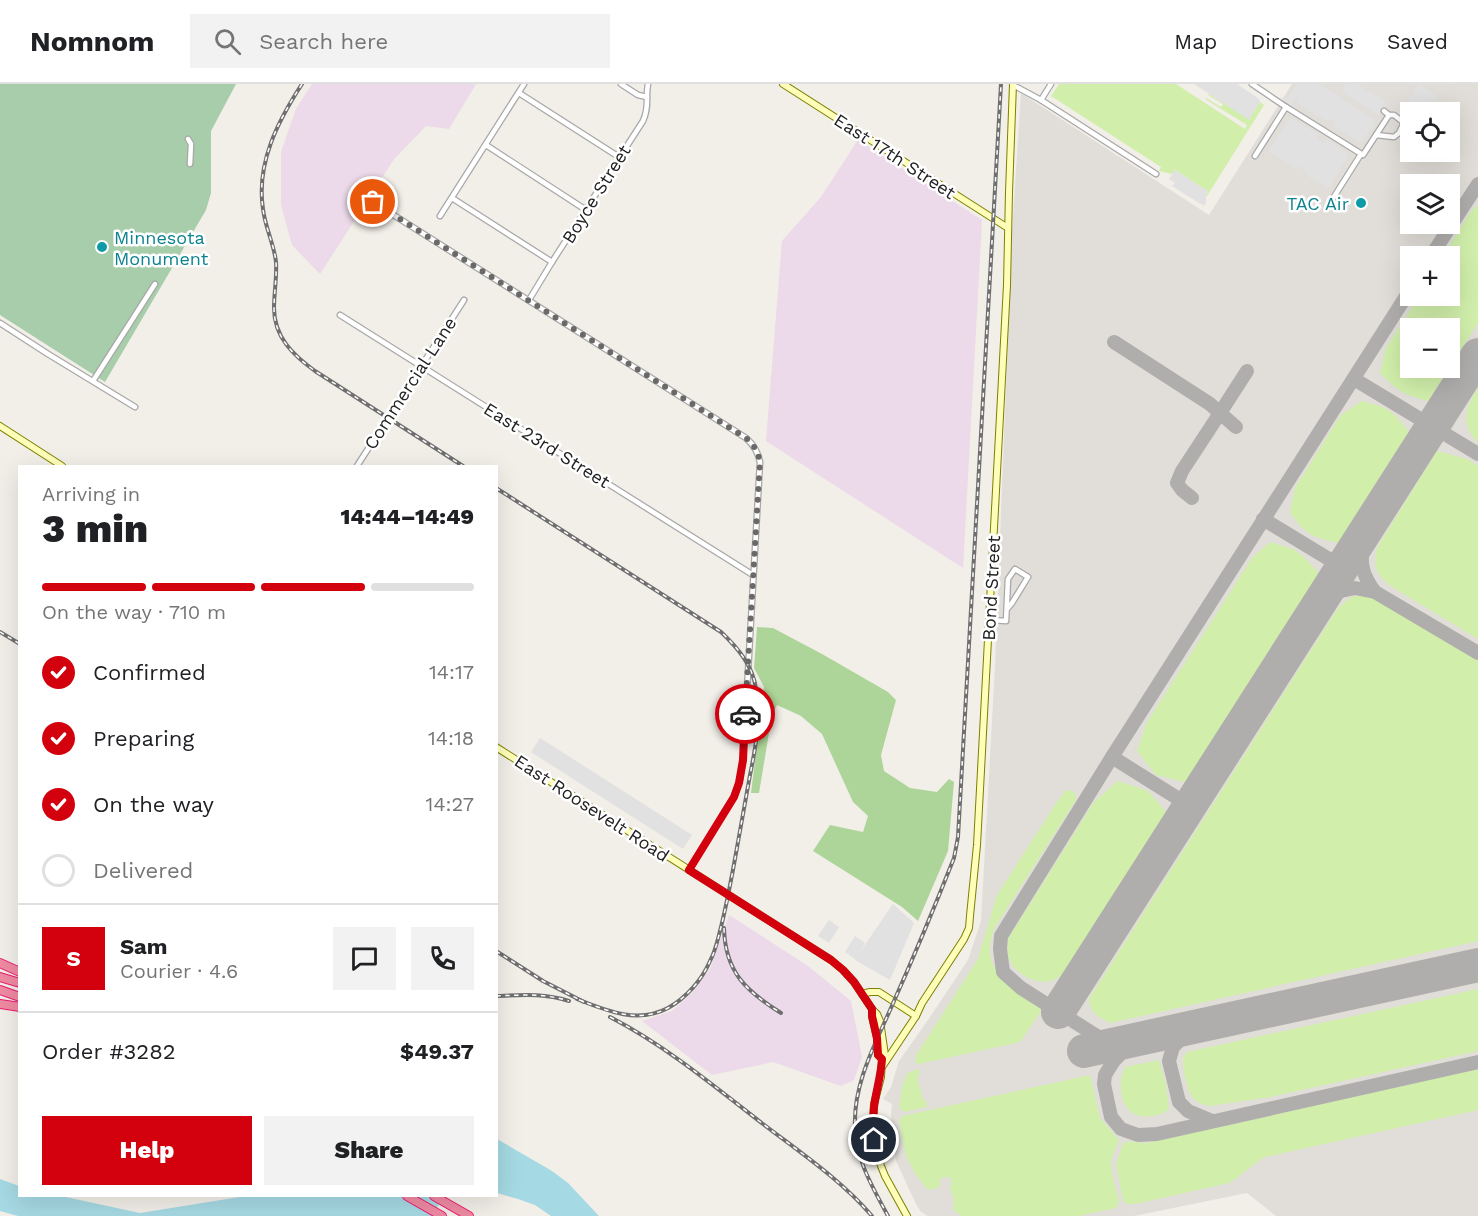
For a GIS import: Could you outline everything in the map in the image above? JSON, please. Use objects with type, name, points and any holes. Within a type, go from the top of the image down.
[{"type":"highway","points":[[0,963],[18,971]]},
{"type":"highway","points":[[0,977],[18,982]]},
{"type":"highway","points":[[0,990],[18,996]]},
{"type":"highway","points":[[0,1004],[18,1007]]},
{"type":"highway","points":[[409,1197],[442,1216]]},
{"type":"highway","points":[[436,1197],[469,1216]]},
{"type":"street","points":[[440,216],[524,84]]},
{"type":"street","points":[[621,84],[638,95],[647,97]]},
{"type":"street","name":"Boyce Street","points":[[529,300],[643,121],[648,109],[648,84]]},
{"type":"street","name":"East 17th Street","points":[[783,84],[1008,228]]},
{"type":"street","points":[[1013,84],[1156,174]]},
{"type":"street","name":"Bond Street","points":[[882,1063],[916,1016],[969,928],[977,854],[990,620],[1007,285],[1013,84]]},
{"type":"street","points":[[1041,100],[1051,84]]},
{"type":"street","points":[[1252,84],[1361,154]]},
{"type":"street","points":[[519,93],[620,157]]},
{"type":"street","points":[[1256,156],[1286,106]]},
{"type":"street","points":[[1384,111],[1400,119]]},
{"type":"street","points":[[1330,203],[1389,115]]},
{"type":"street","points":[[1378,132],[1394,137],[1400,131]]},
{"type":"street","points":[[188,140],[191,144],[190,164]]},
{"type":"street","points":[[486,145],[586,210]]},
{"type":"street","points":[[452,198],[552,262]]},
{"type":"street","points":[[373,202],[746,438],[757,451],[760,462],[740,779],[734,797],[689,870]]},
{"type":"street","points":[[93,381],[154,285]]},
{"type":"street","name":"Commercial Lane","points":[[358,465],[464,300]]},
{"type":"street","name":"East 23rd Street","points":[[340,315],[753,575]]},
{"type":"street","points":[[0,323],[135,407]]},
{"type":"street","points":[[0,426],[60,465]]},
{"type":"street","points":[[990,620],[1006,621],[1008,579],[1015,569],[1028,578],[1007,609]]},
{"type":"street","name":"East Roosevelt Road","points":[[498,748],[831,960],[843,970],[872,1009],[878,1055],[882,1063],[874,1104],[874,1140],[885,1176],[907,1216]]},
{"type":"street","points":[[862,994],[879,993],[916,1016]]},
{"type":"shaded area","points":[[312,84],[476,84],[449,129],[426,126],[394,159],[320,274],[292,245],[281,205],[281,152],[296,109]]},
{"type":"shaded area","points":[[1194,84],[1237,84],[1260,102],[1249,120]]},
{"type":"shaded area","points":[[1292,84],[1478,84],[1478,1216],[1276,1216],[1247,1193],[1134,1216],[928,1216],[921,1212],[916,1204],[896,1161],[892,1104],[883,1099],[891,1087],[899,1061],[968,960],[981,921],[995,666],[1012,232],[1021,93],[1209,215]]},
{"type":"shaded area","points":[[1298,84],[1319,84],[1374,119],[1372,129],[1361,143],[1335,127],[1336,123],[1330,119],[1326,121],[1297,103],[1298,98],[1293,101],[1296,108],[1280,97],[1289,96]]},
{"type":"shaded area","points":[[1346,84],[1357,84],[1386,102],[1378,115],[1342,92]]},
{"type":"shaded area","points":[[1418,84],[1438,97],[1434,102],[1407,102]]},
{"type":"shaded area","points":[[1290,117],[1318,134],[1317,138],[1323,142],[1327,140],[1348,153],[1328,189],[1305,174],[1305,170],[1299,166],[1296,169],[1268,151]]},
{"type":"shaded area","points":[[858,140],[982,220],[963,568],[766,441],[782,241],[821,197]]},
{"type":"shaded area","points":[[1175,170],[1208,191],[1204,206],[1172,186],[1175,183],[1169,179]]},
{"type":"shaded area","points":[[540,738],[692,835],[683,849],[531,752]]},
{"type":"shaded area","points":[[893,904],[914,923],[890,980],[845,952],[855,936],[865,943],[860,952]]},
{"type":"shaded area","points":[[729,915],[808,966],[851,1001],[862,1057],[854,1080],[841,1086],[773,1062],[712,1075],[642,1021],[672,1011],[692,993],[710,969]]},
{"type":"shaded area","points":[[829,920],[839,927],[829,943],[818,936]]},
{"type":"green space","points":[[0,84],[236,84],[211,131],[211,193],[206,210],[105,382],[0,315]]},
{"type":"green space","points":[[1059,84],[1176,84],[1245,129],[1247,125],[1205,99],[1221,107],[1223,104],[1208,95],[1249,119],[1260,102],[1264,105],[1207,196],[1208,192],[1175,170],[1172,174],[1159,171],[1161,167],[1051,96]]},
{"type":"green space","points":[[1478,205],[1478,323],[1460,351],[1460,318],[1405,318],[1413,306],[1460,306],[1460,246],[1449,246],[1457,234],[1460,234],[1460,229],[1471,211]]},
{"type":"green space","points":[[1400,326],[1400,378],[1443,378],[1428,401],[1401,392],[1380,373],[1386,348]]},
{"type":"green space","points":[[1478,388],[1478,443],[1472,436],[1466,416],[1470,402]]},
{"type":"green space","points":[[1362,401],[1389,411],[1409,432],[1338,543],[1310,534],[1290,513],[1295,488],[1341,415]]},
{"type":"green space","points":[[1437,451],[1467,459],[1478,466],[1478,639],[1392,587],[1382,579],[1376,566],[1377,548]]},
{"type":"green space","points":[[1270,542],[1293,549],[1319,573],[1185,782],[1156,775],[1137,751],[1146,724],[1252,558]]},
{"type":"green space","points":[[1363,595],[1377,599],[1478,661],[1478,941],[1110,1023],[1102,1019],[1093,1011],[1089,999],[1338,608],[1351,597]]},
{"type":"green space","points":[[757,627],[773,628],[888,692],[896,700],[881,755],[884,771],[910,788],[937,792],[949,779],[954,782],[948,851],[918,921],[902,907],[813,851],[830,825],[863,832],[868,816],[853,802],[822,734],[801,716],[777,705],[772,715],[759,793],[751,793],[764,687],[754,668]]},
{"type":"green space","points":[[1118,781],[1148,791],[1166,812],[1063,973],[1045,982],[1031,979],[1018,971],[1009,959],[1008,939],[1094,802]]},
{"type":"green space","points":[[1065,791],[1075,793],[1076,800],[995,927],[991,942],[990,954],[999,975],[1017,991],[1039,1005],[1041,1011],[1020,1042],[916,1063],[915,1057],[978,959],[997,895],[1055,805]]},
{"type":"green space","points":[[1478,989],[1478,1051],[1266,1098],[1210,1106],[1195,1100],[1187,1086],[1183,1057],[1187,1052]]},
{"type":"green space","points":[[1159,1060],[1166,1085],[1169,1109],[1155,1116],[1137,1115],[1127,1108],[1122,1096],[1121,1079],[1125,1067]]},
{"type":"green space","points":[[919,1069],[920,1075],[917,1076],[927,1107],[905,1112],[899,1108],[902,1087],[907,1073]]},
{"type":"green space","points":[[1478,1069],[1478,1110],[1265,1157],[1229,1183],[1135,1204],[1123,1201],[1116,1164],[1123,1143],[1148,1143]]},
{"type":"green space","points":[[1090,1075],[1100,1118],[1119,1140],[1111,1160],[1119,1202],[1115,1208],[1079,1216],[962,1216],[953,1210],[954,1199],[949,1186],[952,1185],[950,1177],[940,1178],[940,1187],[928,1190],[916,1175],[906,1156],[899,1121],[902,1116]]},
{"type":"water","points":[[498,1140],[568,1183],[599,1216],[551,1216],[535,1205],[498,1193]]},
{"type":"water","points":[[0,1179],[18,1186],[18,1197],[66,1197],[140,1213],[240,1197],[445,1197],[432,1216],[18,1216],[0,1211]]},
{"type":"taxiway","points":[[1438,246],[1478,184]]},
{"type":"taxiway","points":[[1111,1045],[1021,988],[1003,972],[1001,936],[1112,757],[1400,306]]},
{"type":"taxiway","points":[[1114,342],[1210,404],[1220,413],[1182,471],[1177,483],[1192,498]]},
{"type":"taxiway","points":[[1236,427],[1220,413],[1247,371]]},
{"type":"taxiway","points":[[1354,379],[1478,454]]},
{"type":"taxiway","points":[[1263,519],[1342,567]]},
{"type":"taxiway","points":[[1363,535],[1362,565],[1366,578],[1375,592]]},
{"type":"taxiway","points":[[1319,604],[1341,591],[1355,588],[1375,592],[1478,653]]},
{"type":"taxiway","points":[[1112,757],[1190,806]]},
{"type":"taxiway","points":[[1192,1028],[1173,1047],[1169,1061],[1179,1102],[1188,1111],[1212,1121]]},
{"type":"taxiway","points":[[1133,1041],[1113,1062],[1105,1075],[1104,1084],[1111,1117],[1121,1129],[1138,1135],[1157,1134],[1478,1062]]},
{"type":"runway","points":[[1058,1012],[1478,355]]},
{"type":"runway","points":[[1084,1051],[1478,965]]},
{"type":"railway","points":[[302,84],[277,128],[263,175],[263,209],[276,262],[274,308],[277,328],[292,352],[315,371],[461,465]]},
{"type":"railway","points":[[888,1216],[871,1184],[858,1151],[855,1110],[867,1062],[947,876],[954,858],[958,837],[1001,84]]},
{"type":"railway","points":[[498,489],[721,632],[744,658],[752,673],[756,689],[758,721],[754,753],[726,906],[707,968],[687,994],[675,1004],[657,1013],[622,1014],[577,999]]},
{"type":"railway","points":[[0,632],[18,643]]},
{"type":"railway","points":[[724,928],[728,957],[740,979],[757,997],[781,1013]]},
{"type":"railway","points":[[498,952],[543,981],[584,1002]]},
{"type":"railway","points":[[498,996],[542,996],[569,1001]]},
{"type":"railway","points":[[610,1017],[651,1041],[708,1081],[820,1167],[872,1216]]},
{"type":"way so far","points":[[373,202],[751,441],[760,462],[745,714]]},
{"type":"place","name":"TAC Air","points":[[1361,203]]},
{"type":"place","name":"Minnesota Monument","points":[[102,247]]},
{"type":"route","points":[[745,714],[743,760],[734,797],[689,870],[831,960],[854,982],[872,1009],[878,1055],[882,1059],[881,1077],[874,1104],[874,1140]]}]
